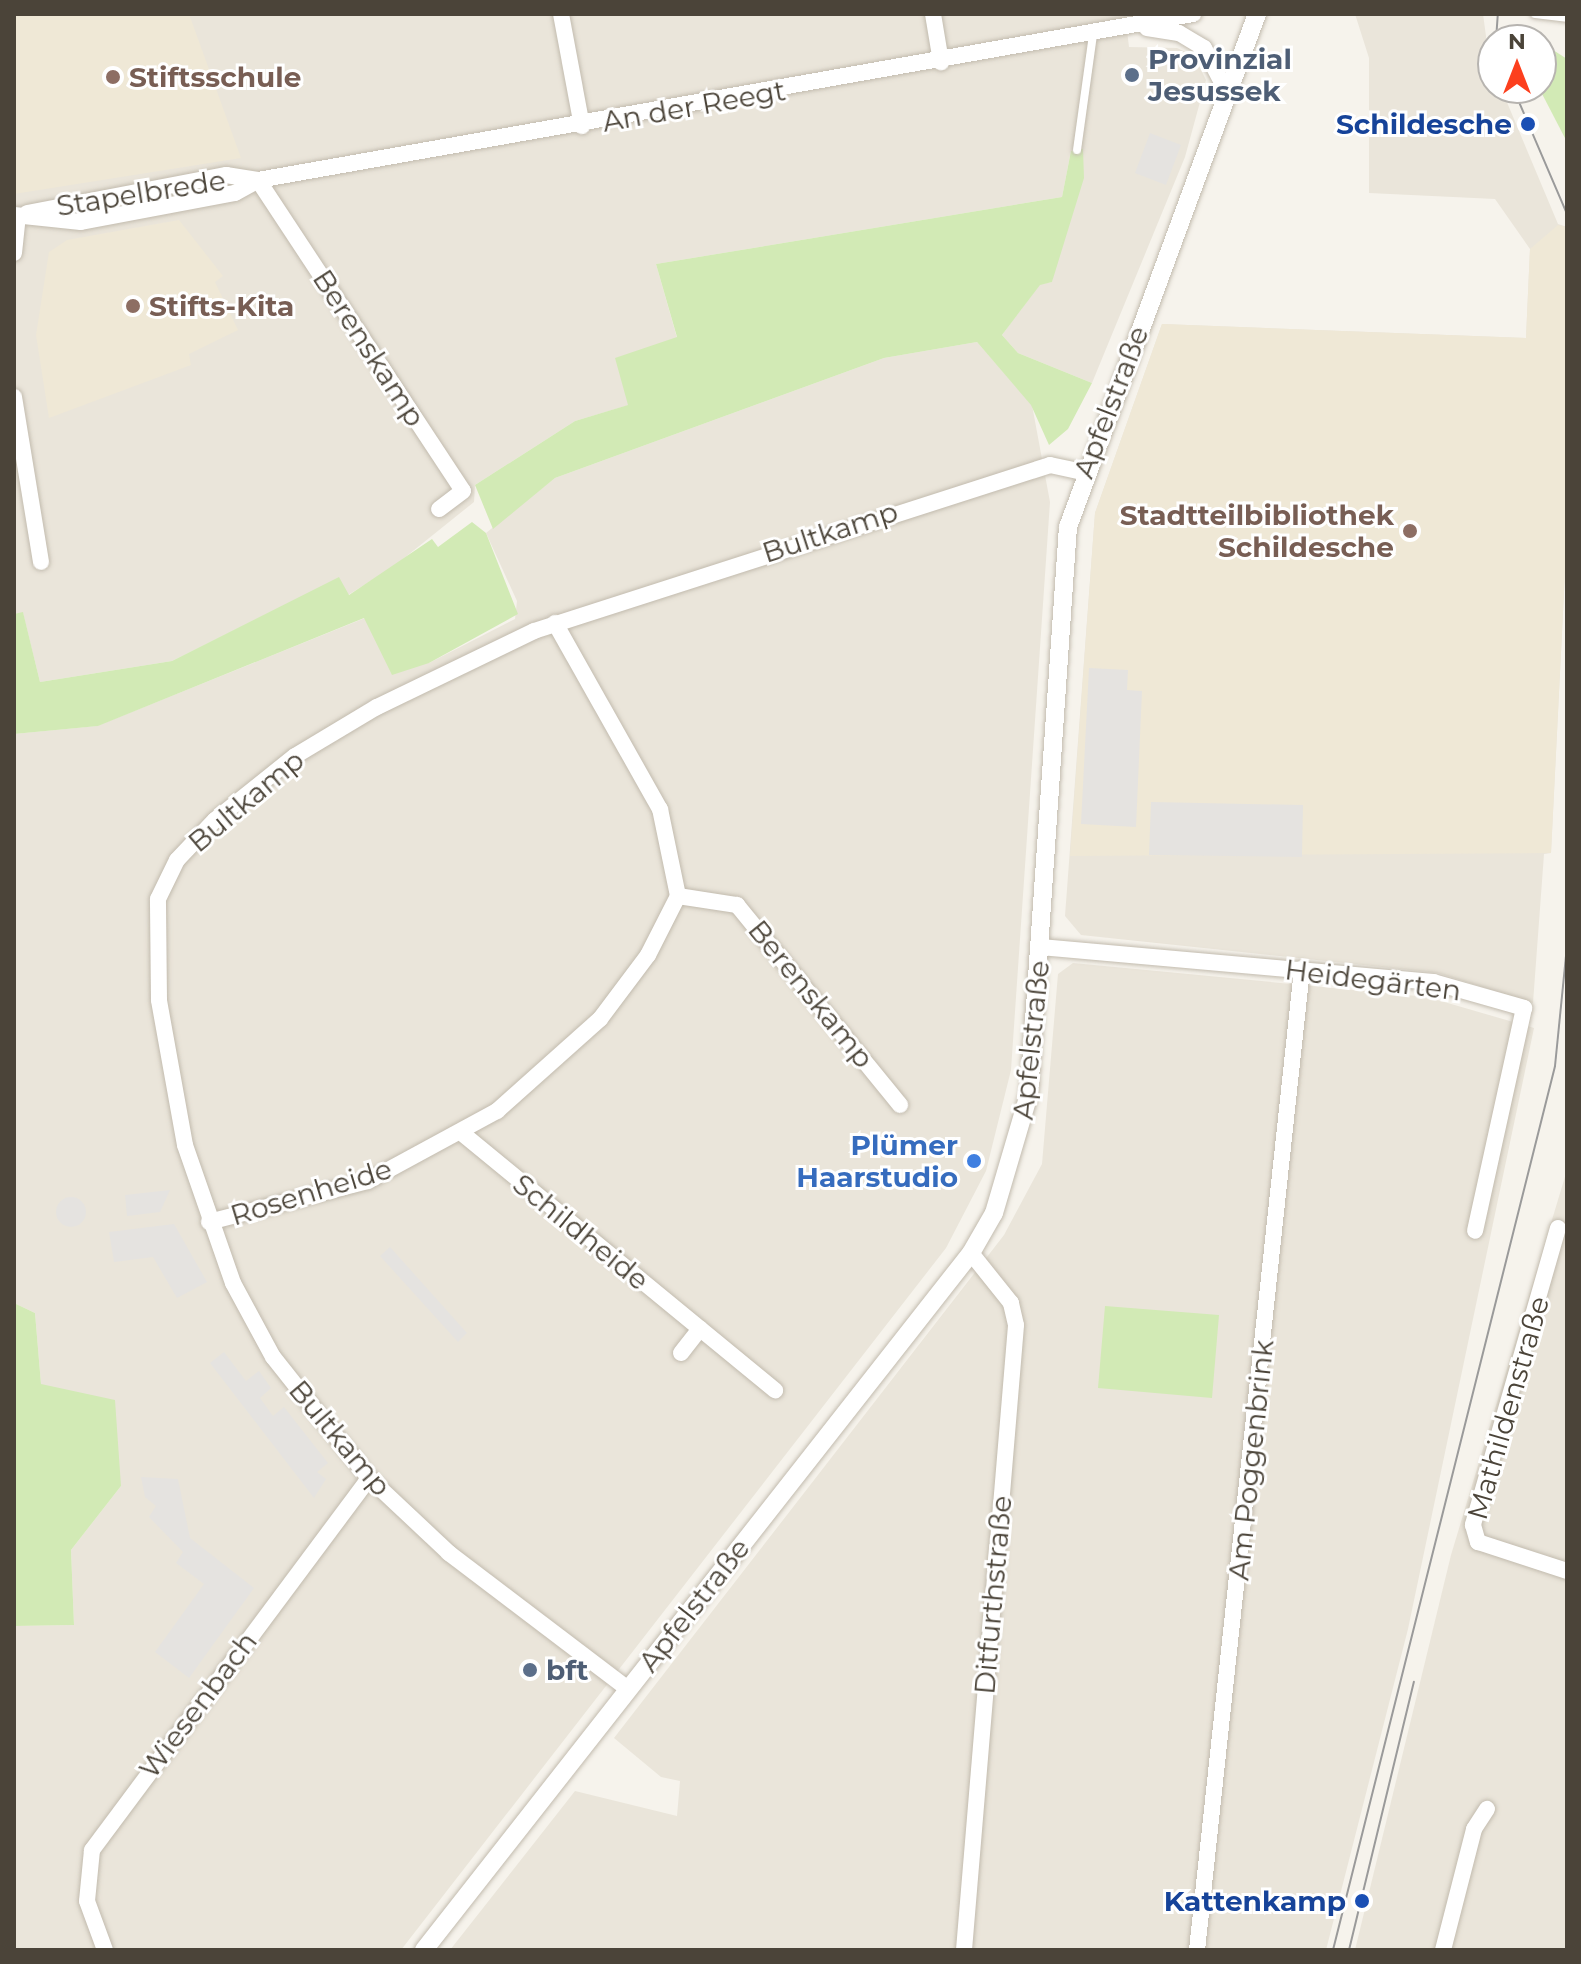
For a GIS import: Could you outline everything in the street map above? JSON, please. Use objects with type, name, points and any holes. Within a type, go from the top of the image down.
[{"type":"street","points":[[561,14],[582,126]]},
{"type":"street","points":[[933,14],[941,62]]},
{"type":"street","name":"An der Reegt","points":[[258,180],[582,126],[1193,14]]},
{"type":"street","name":"Apfelstraße","points":[[424,1950],[971,1253],[1024,1129],[1040,947],[1061,570],[1083,472],[1257,14]]},
{"type":"street","name":"An der Reegt","points":[[1129,26],[1193,40],[1228,94]]},
{"type":"street","name":"Stapelbrede","points":[[16,215],[81,222],[235,193],[258,180]]},
{"type":"street","name":"Berenskamp","points":[[258,180],[463,491],[439,509]]},
{"type":"street","points":[[14,253],[16,215]]},
{"type":"street","points":[[14,397],[41,562]]},
{"type":"street","name":"Bultkamp","points":[[628,1689],[449,1553],[369,1478],[273,1357],[209,1222],[185,1145],[159,1000],[155,922],[177,860],[295,756],[377,707],[555,623],[1050,465],[1083,472]]},
{"type":"street","points":[[555,623],[660,809],[678,896]]},
{"type":"street","name":"Berenskamp","points":[[678,896],[737,905],[900,1105]]},
{"type":"street","name":"Rosenheide","points":[[209,1222],[368,1181],[463,1134],[555,1066],[600,1019],[648,955],[678,896]]},
{"type":"street","name":"Heidegärten","points":[[1040,947],[1433,982],[1524,1008],[1475,1231]]},
{"type":"street","name":"Am Poggenbrink","points":[[1197,1950],[1302,969]]},
{"type":"street","name":"Schildheide","points":[[463,1134],[775,1390]]},
{"type":"street","name":"Mathildenstraße","points":[[1558,1228],[1473,1534],[1485,1545],[1567,1571]]},
{"type":"street","name":"Ditfurthstraße","points":[[964,1950],[1016,1325],[1011,1303],[971,1253]]},
{"type":"street","points":[[681,1353],[700,1329]]},
{"type":"street","name":"Wiesenbach","points":[[105,1950],[87,1901],[92,1850],[369,1478]]},
{"type":"street","points":[[1443,1950],[1474,1829],[1487,1809]]},
{"type":"lane","points":[[1535,14],[1567,18]]},
{"type":"lane","points":[[1077,150],[1093,34]]},
{"type":"shaded area","points":[[14,14],[1125,14],[1129,47],[1177,48],[1194,56],[1206,80],[1185,157],[1092,383],[1018,353],[1002,335],[1040,284],[1052,282],[1071,151],[1062,197],[656,264],[677,338],[629,405],[575,421],[475,485],[474,502],[393,567],[348,595],[339,578],[172,661],[40,682],[23,613],[14,614]]},
{"type":"shaded area","name":"Stiftsschule","points":[[14,14],[189,14],[241,158],[14,194]]},
{"type":"shaded area","points":[[1355,14],[1483,14],[1484,24],[1477,24],[1477,104],[1508,104],[1558,224],[1567,227],[1567,532],[1551,853],[1544,854],[1533,1003],[1438,973],[1081,935],[1065,916],[1095,513],[1162,324],[1526,338],[1530,249],[1495,199],[1369,193],[1369,58]]},
{"type":"shaded area","points":[[1150,133],[1181,145],[1166,185],[1135,173]]},
{"type":"shaded area","name":"Stifts-Kita","points":[[179,220],[223,276],[215,282],[238,330],[189,354],[191,365],[49,418],[36,335],[49,252],[67,240]]},
{"type":"shaded area","points":[[1558,225],[1567,227],[1567,532],[1551,853],[1070,856],[1095,513],[1162,324],[1526,338],[1530,249]]},
{"type":"shaded area","points":[[977,342],[1032,405],[1050,502],[1011,1070],[986,1171],[946,1248],[401,1950],[14,1950],[14,1626],[74,1625],[71,1550],[121,1486],[41,1384],[35,1313],[14,1303],[14,734],[97,726],[365,618],[417,661],[429,663],[515,619],[517,601],[486,533],[555,478],[884,358]]},
{"type":"shaded area","points":[[1089,668],[1128,670],[1127,690],[1142,691],[1136,827],[1081,824]]},
{"type":"shaded area","points":[[1151,802],[1303,805],[1302,857],[1149,855]]},
{"type":"shaded area","points":[[1073,963],[1427,997],[1534,1028],[1408,1629],[1326,1950],[450,1950],[575,1791],[677,1816],[680,1781],[661,1777],[614,1738],[1004,1235],[1042,1164],[1058,974]]},
{"type":"shaded area","points":[[1567,1170],[1567,1950],[1355,1950],[1451,1555]]},
{"type":"shaded area","points":[[170,1190],[160,1212],[127,1216],[125,1195]]},
{"type":"shaded area","points":[[71,1197],[77,1198],[85,1206],[85,1218],[77,1226],[71,1227],[65,1226],[57,1218],[56,1212],[57,1206],[65,1198]]},
{"type":"shaded area","points":[[174,1224],[207,1282],[177,1298],[153,1257],[114,1262],[109,1232]]},
{"type":"shaded area","points":[[390,1247],[467,1333],[458,1342],[380,1256]]},
{"type":"shaded area","points":[[224,1352],[246,1381],[259,1371],[271,1388],[260,1398],[273,1416],[284,1407],[328,1463],[317,1472],[326,1479],[314,1498],[210,1363]]},
{"type":"shaded area","points":[[141,1477],[178,1479],[190,1538],[254,1588],[189,1678],[155,1652],[204,1584],[176,1563],[183,1552],[149,1517],[156,1506],[145,1497]]},
{"type":"green space","points":[[1557,52],[1567,59],[1567,142],[1547,104],[1557,104]]},
{"type":"green space","points":[[1083,149],[1084,178],[1052,282],[1040,285],[1002,335],[1018,353],[1092,383],[1068,429],[1049,445],[1031,405],[977,342],[884,358],[555,478],[493,529],[475,485],[575,421],[628,405],[615,358],[677,337],[656,264],[1062,197],[1071,151]]},
{"type":"green space","points":[[472,522],[486,533],[518,614],[429,663],[392,675],[364,618],[98,726],[14,734],[14,614],[23,612],[40,682],[172,661],[339,577],[349,595],[432,539],[438,547]]},
{"type":"green space","points":[[14,1303],[35,1313],[41,1384],[115,1400],[121,1486],[71,1550],[74,1625],[14,1626]]},
{"type":"green space","points":[[1105,1306],[1219,1315],[1212,1398],[1098,1388]]},
{"type":"tram line","points":[[1497,24],[1498,14]]},
{"type":"tram line","points":[[1520,104],[1567,214]]},
{"type":"tram line","points":[[1333,1950],[1555,1066],[1567,946]]},
{"type":"tram line","points":[[1349,1950],[1414,1682]]},
{"type":"place","name":"Provinzial Jesussek","points":[[1132,75]]},
{"type":"place","name":"Stiftsschule","points":[[113,77]]},
{"type":"place","name":"Schildesche","points":[[1528,124]]},
{"type":"place","name":"Stifts-Kita","points":[[133,306]]},
{"type":"place","name":"Stadtteilbibliothek Schildesche","points":[[1410,531]]},
{"type":"place","name":"Plümer Haarstudio","points":[[974,1161]]},
{"type":"place","name":"bft","points":[[530,1670]]},
{"type":"place","name":"Kattenkamp","points":[[1362,1901]]}]
